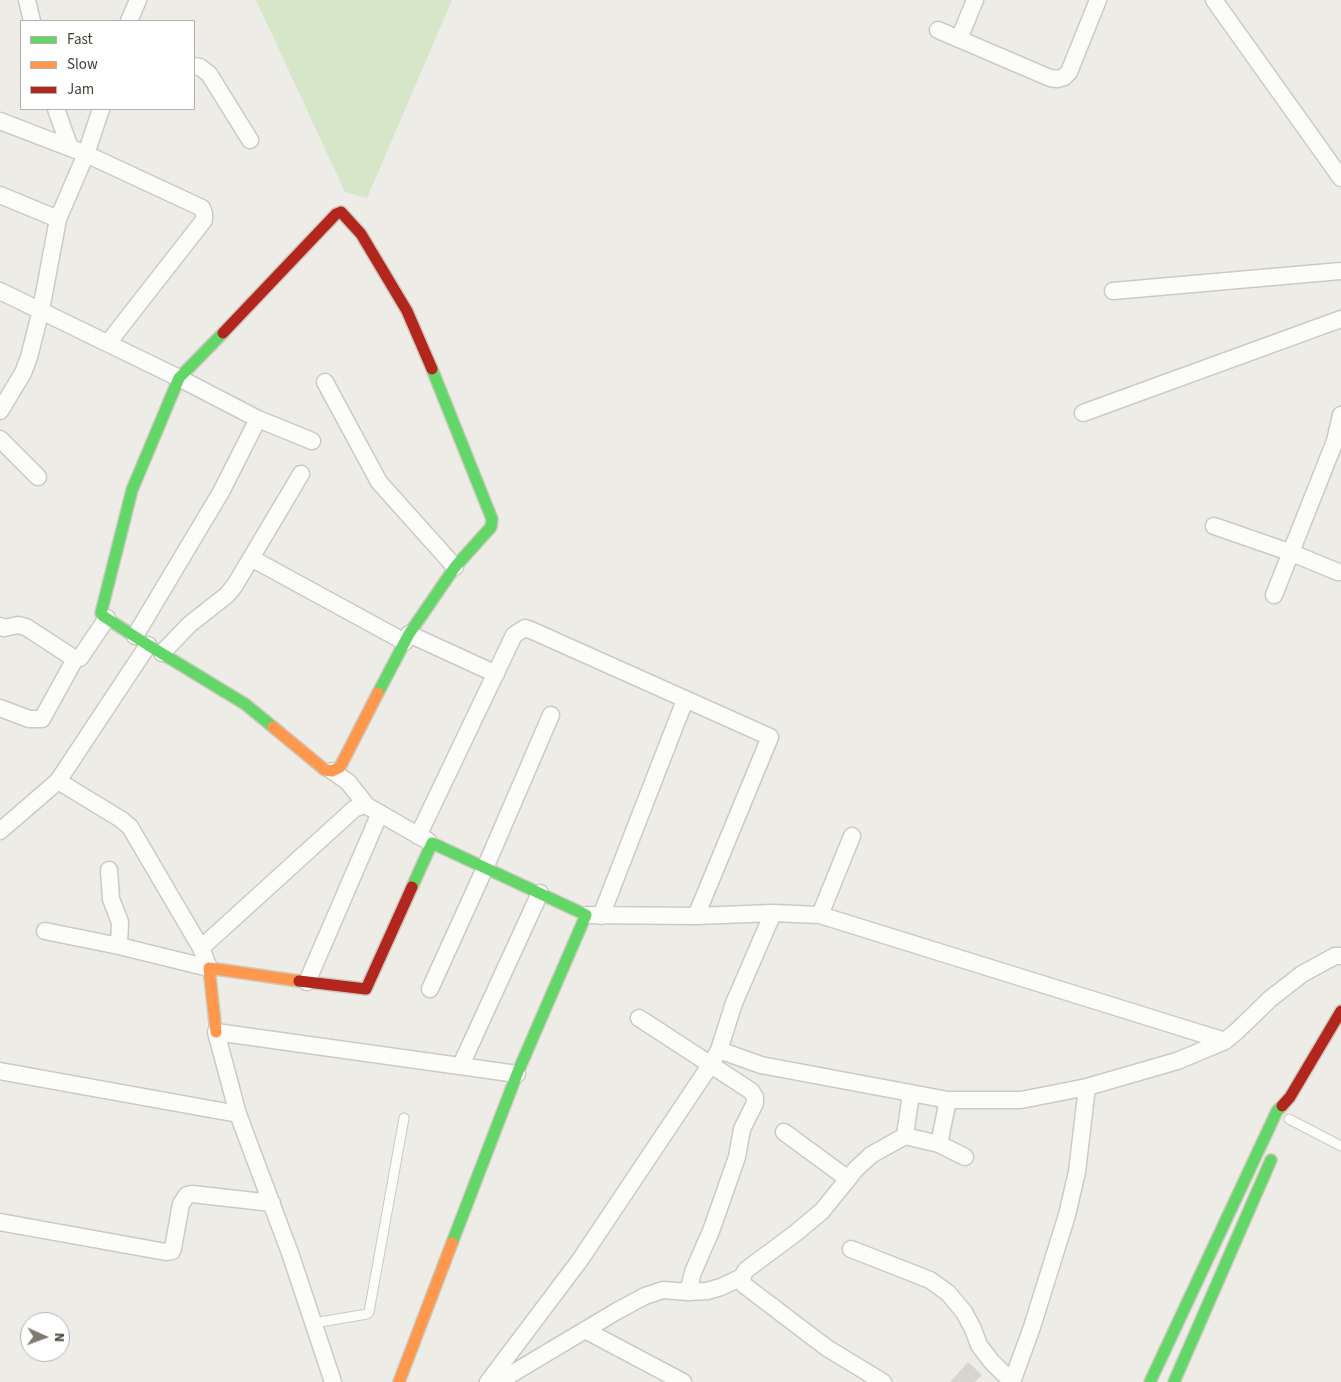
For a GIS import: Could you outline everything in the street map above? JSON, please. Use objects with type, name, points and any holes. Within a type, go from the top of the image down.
[{"type":"street","points":[[27,0],[32,20]]},
{"type":"street","points":[[129,20],[138,0]]},
{"type":"street","points":[[960,39],[975,0]]},
{"type":"street","points":[[938,30],[1050,78],[1057,79],[1064,77],[1069,72],[1098,0]]},
{"type":"street","points":[[1214,0],[1341,178]]},
{"type":"street","points":[[195,66],[200,67],[209,74],[250,140]]},
{"type":"street","points":[[56,110],[70,148]]},
{"type":"street","points":[[0,411],[24,374],[41,310],[58,219],[86,154],[101,110]]},
{"type":"street","points":[[0,121],[86,154],[202,208],[204,220],[108,343]]},
{"type":"street","points":[[0,195],[58,219]]},
{"type":"street","points":[[332,771],[340,767],[407,638],[455,567],[491,527],[492,519],[419,336],[407,311],[360,234],[342,212],[336,214],[179,378],[132,490],[101,613],[148,645],[245,704],[325,770],[332,771],[348,782],[374,809],[425,840],[540,894],[594,916],[696,916],[773,913],[820,915],[1225,1040]]},
{"type":"street","points":[[1113,291],[1341,271]]},
{"type":"street","points":[[0,291],[179,378],[258,419],[312,442]]},
{"type":"street","points":[[1083,412],[1341,318]]},
{"type":"street","points":[[325,382],[379,482],[455,567]]},
{"type":"street","points":[[1274,595],[1336,441],[1341,415]]},
{"type":"street","points":[[0,831],[58,781],[148,645],[258,419]]},
{"type":"street","points":[[0,439],[38,477]]},
{"type":"street","points":[[148,645],[190,624],[227,595],[301,474]]},
{"type":"street","points":[[1214,526],[1292,552],[1338,572]]},
{"type":"street","points":[[251,558],[407,638],[496,674]]},
{"type":"street","points":[[0,708],[30,719],[42,719],[75,659],[80,658],[107,618]]},
{"type":"street","points":[[0,626],[4,628],[18,625],[26,627],[75,659]]},
{"type":"street","points":[[46,931],[119,946],[209,968],[363,989],[368,986],[425,840],[496,674],[514,635],[525,628],[770,737],[696,916]]},
{"type":"street","points":[[399,1382],[518,1074],[594,916],[685,700]]},
{"type":"street","points":[[430,989],[551,715]]},
{"type":"street","points":[[58,781],[122,820],[130,827],[201,948],[209,968],[216,1032],[238,1114],[272,1203],[333,1382]]},
{"type":"street","points":[[201,948],[354,809],[360,806],[374,809]]},
{"type":"street","points":[[307,982],[374,809]]},
{"type":"street","points":[[820,915],[852,836]]},
{"type":"street","points":[[109,870],[111,899],[120,922],[119,946]]},
{"type":"street","points":[[461,1065],[540,894]]},
{"type":"street","points":[[488,1382],[580,1260],[711,1064],[719,1050],[734,1003],[773,913]]},
{"type":"street","points":[[719,1050],[761,1065],[948,1100],[1020,1100],[1086,1087],[1177,1061],[1225,1040],[1237,1032],[1270,999],[1302,974],[1334,956],[1341,956]]},
{"type":"street","points":[[1150,1382],[1277,1111],[1290,1097],[1341,1011]]},
{"type":"street","points":[[639,1018],[751,1091],[755,1097],[755,1104],[742,1129],[737,1157],[711,1231],[693,1272],[688,1292]]},
{"type":"street","points":[[216,1032],[518,1074]]},
{"type":"street","points":[[0,1070],[238,1114]]},
{"type":"street","points":[[851,1249],[930,1280],[948,1293],[964,1312],[973,1328],[979,1345],[991,1361],[1012,1382],[1032,1327],[1067,1215],[1077,1172],[1086,1087]]},
{"type":"street","points":[[905,1136],[911,1093]]},
{"type":"street","points":[[1287,1123],[1290,1097]]},
{"type":"street","points":[[939,1144],[948,1100]]},
{"type":"street","points":[[784,1132],[848,1179]]},
{"type":"street","points":[[498,1382],[645,1296],[663,1290],[707,1291],[742,1277],[746,1270],[822,1211],[848,1179],[871,1155],[905,1136],[939,1144],[965,1157]]},
{"type":"street","points":[[1174,1382],[1277,1146]]},
{"type":"street","points":[[0,1222],[166,1252],[172,1251],[181,1204],[188,1195],[272,1203]]},
{"type":"street","points":[[742,1277],[744,1285],[827,1348],[876,1380]]},
{"type":"street","points":[[585,1330],[683,1382]]},
{"type":"lane","points":[[314,1323],[367,1314],[369,1312],[404,1118]]},
{"type":"lane","points":[[1287,1123],[1341,1146]]},
{"type":"green space","points":[[256,0],[452,0],[367,198],[345,192]]},
{"type":"building","points":[[968,1362],[982,1375],[975,1382],[950,1382]]},
{"type":"traffic: fast","points":[[223,333],[179,378],[132,490],[101,613],[148,645],[245,704],[273,727]]},
{"type":"traffic: fast","points":[[378,693],[409,634],[455,567],[491,527],[492,519],[432,369]]},
{"type":"traffic: fast","points":[[412,887],[432,843],[586,915],[517,1074],[452,1243]]},
{"type":"traffic: fast","points":[[1150,1382],[1277,1111],[1282,1106]]},
{"type":"traffic: fast","points":[[1174,1382],[1271,1160]]},
{"type":"traffic: slow","points":[[273,727],[325,770],[332,771],[340,767],[378,693]]},
{"type":"traffic: slow","points":[[216,1032],[209,968],[299,981]]},
{"type":"traffic: slow","points":[[399,1382],[452,1243]]},
{"type":"traffic: jam","points":[[341,212],[361,234],[407,311],[432,369]]},
{"type":"traffic: jam","points":[[223,333],[336,214],[341,212]]},
{"type":"traffic: jam","points":[[299,981],[366,989],[412,887]]},
{"type":"traffic: jam","points":[[1282,1106],[1290,1097],[1341,1011]]}]
